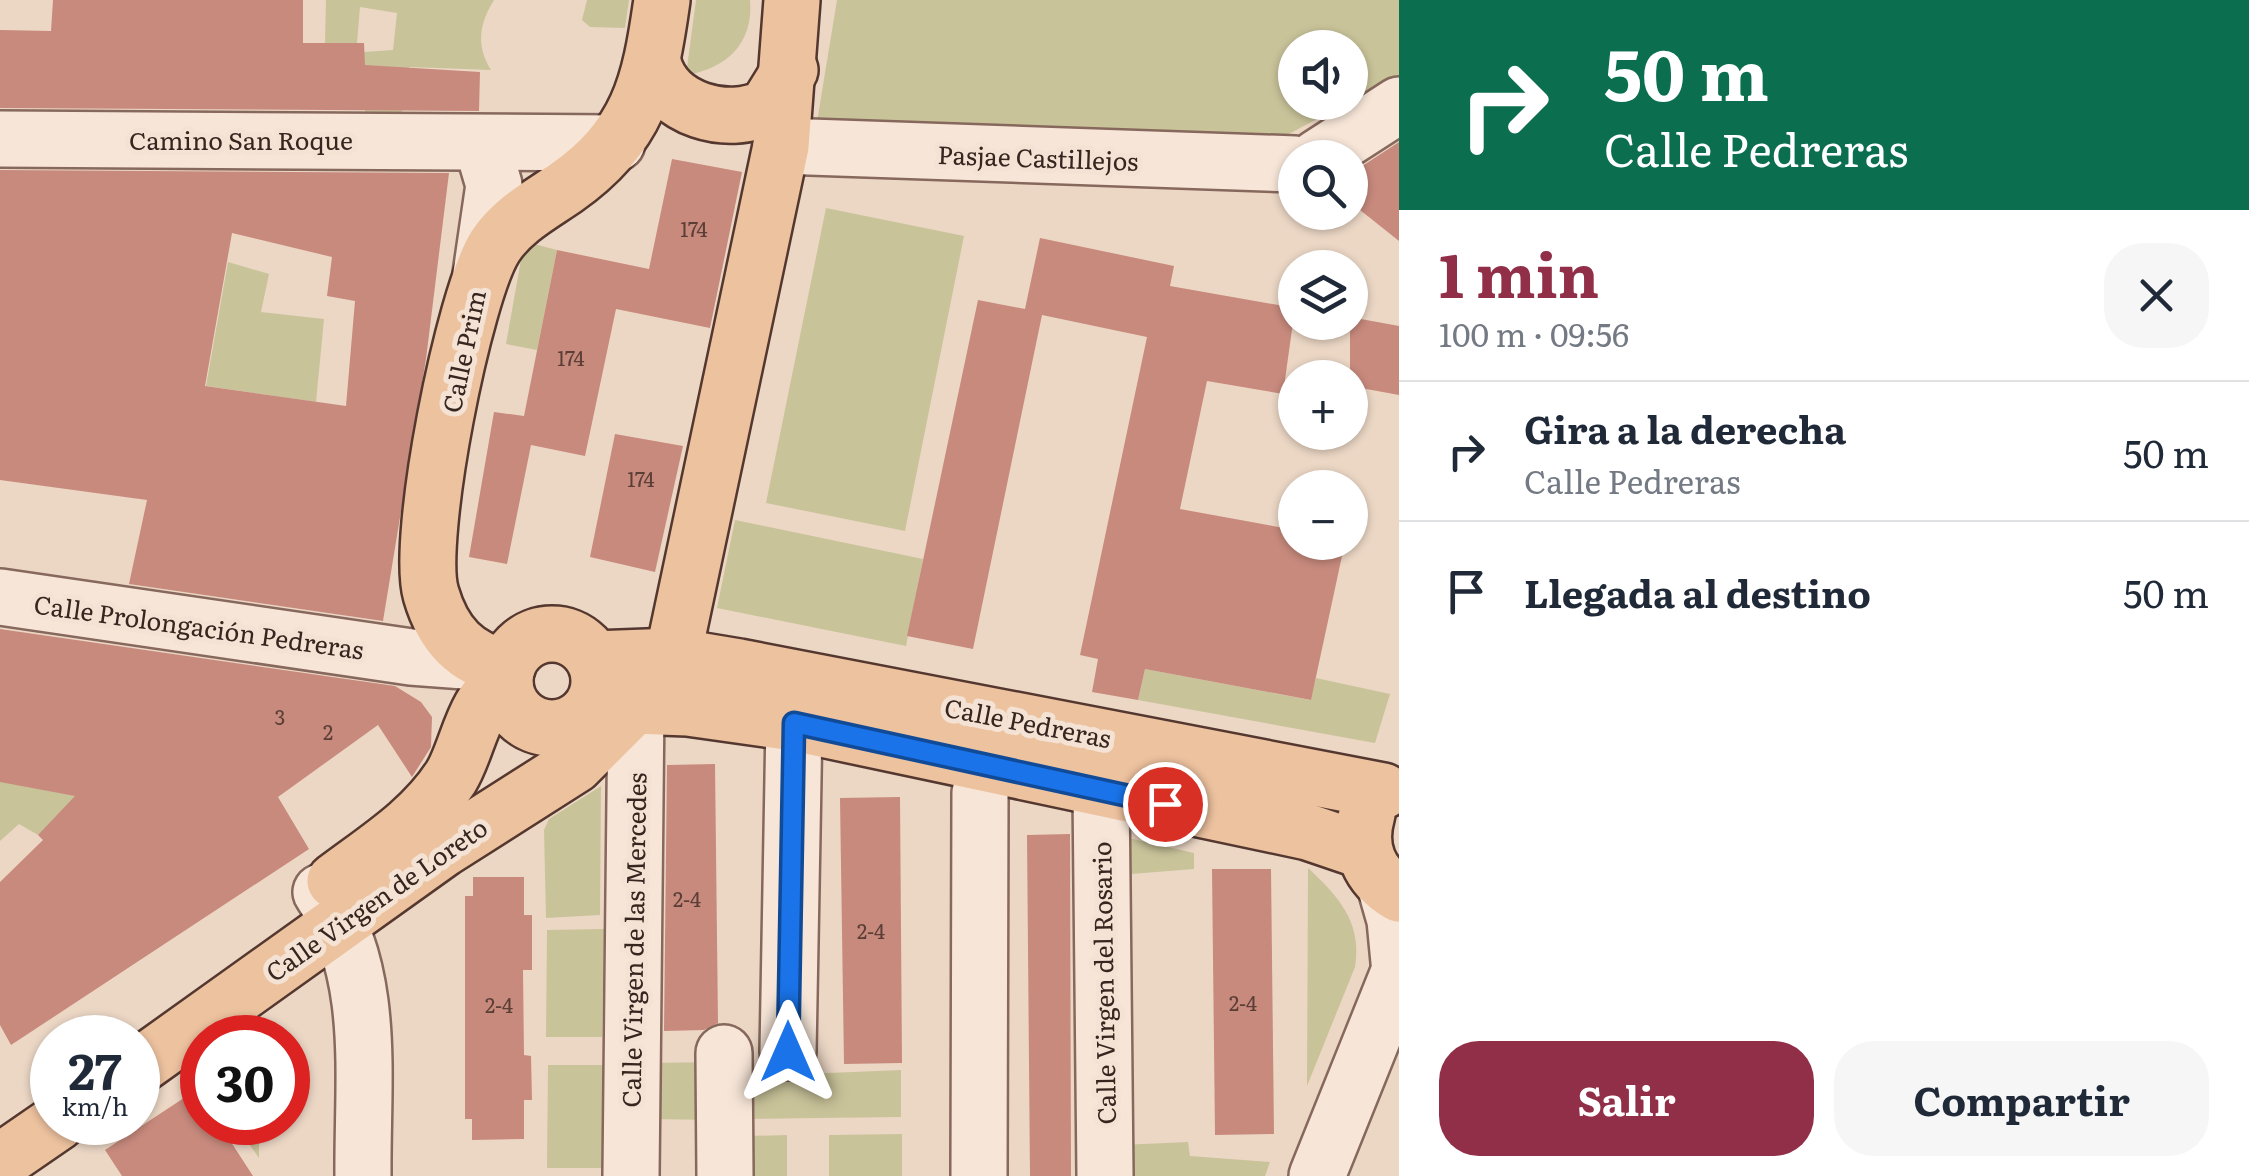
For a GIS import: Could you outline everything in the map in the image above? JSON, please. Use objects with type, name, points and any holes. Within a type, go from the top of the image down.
[{"type":"main road","name":"Calle Prim","points":[[462,649],[427,563],[464,322],[481,274],[512,225],[572,182],[617,143],[642,102],[653,63],[662,0]]},
{"type":"main road","points":[[598,708],[574,639],[545,634],[462,649],[515,712],[540,728],[555,730],[598,708],[673,656],[781,146],[790,70],[792,0]]},
{"type":"main road","points":[[653,63],[662,85],[676,96],[716,116],[732,117],[767,107],[790,70]]},
{"type":"main road","name":"Calle Virgen de Loreto","points":[[159,1015],[331,907],[436,800],[454,772],[486,702],[462,649]]},
{"type":"main road","name":"Calle Pedreras","points":[[673,656],[1391,786]]},
{"type":"main road","name":"Calle Pedreras","points":[[598,708],[794,723],[1308,832],[1382,877]]},
{"type":"main road","name":"Calle Virgen de Loreto","points":[[160,1049],[331,907],[598,708]]},
{"type":"main road","points":[[1382,877],[1365,818],[1391,786]]},
{"type":"main road","points":[[0,1117],[30,1097]]},
{"type":"main road","points":[[0,1162],[30,1141]]},
{"type":"street","points":[[1341,140],[1399,104]]},
{"type":"street","name":"Camino San Roque","points":[[0,139],[617,143]]},
{"type":"street","points":[[481,274],[494,185],[482,144]]},
{"type":"street","name":"Pasjae Castillejos","points":[[781,146],[1278,156]]},
{"type":"street","name":"Calle Prolongación Pedreras","points":[[0,597],[462,649]]},
{"type":"street","name":"Calle Virgen de las Mercedes","points":[[598,708],[631,1176]]},
{"type":"street","points":[[788,1052],[794,723]]},
{"type":"street","points":[[978,1176],[980,793],[987,765]]},
{"type":"street","name":"Calle Virgen del Rosario","points":[[1101,790],[1106,1176]]},
{"type":"street","points":[[1382,877],[1396,920],[1399,962]]},
{"type":"street","points":[[331,907],[356,969],[361,1000],[364,1176]]},
{"type":"street","points":[[1317,1176],[1399,972]]},
{"type":"street","points":[[724,1052],[725,1176]]},
{"type":"shaded area","points":[[326,0],[494,0],[481,35],[491,70],[409,67],[402,112],[365,112],[364,52],[393,50],[397,13],[360,7],[357,43],[325,43]]},
{"type":"shaded area","points":[[587,0],[629,0],[625,28],[590,27],[582,20]]},
{"type":"shaded area","points":[[696,0],[750,0],[750,15],[742,41],[725,60],[686,75]]},
{"type":"shaded area","points":[[837,0],[1399,0],[1399,75],[1368,92],[1368,30],[1278,30],[1278,120],[1315,120],[1285,136],[952,130],[817,122]]},
{"type":"shaded area","points":[[826,208],[964,236],[905,531],[766,503]]},
{"type":"shaded area","points":[[534,244],[557,250],[537,350],[506,344],[522,254]]},
{"type":"shaded area","points":[[228,262],[269,274],[261,312],[324,319],[316,402],[206,386]]},
{"type":"shaded area","points":[[735,520],[923,559],[906,646],[717,608]]},
{"type":"shaded area","points":[[1145,669],[1310,700],[1316,678],[1390,694],[1375,743],[1138,700]]},
{"type":"shaded area","points":[[0,781],[125,803],[38,835],[19,824],[0,841]]},
{"type":"shaded area","points":[[601,786],[600,915],[546,918],[544,830],[549,819]]},
{"type":"shaded area","points":[[1107,833],[1194,853],[1194,869],[1106,876]]},
{"type":"shaded area","points":[[1308,868],[1346,912],[1356,951],[1355,967],[1307,1086]]},
{"type":"shaded area","points":[[604,929],[602,1037],[546,1037],[547,930]]},
{"type":"shaded area","points":[[718,1062],[717,1120],[647,1119],[646,1063]]},
{"type":"shaded area","points":[[548,1065],[606,1065],[605,1168],[547,1168]]},
{"type":"shaded area","points":[[901,1070],[901,1117],[734,1119],[735,1077]]},
{"type":"shaded area","points":[[902,1134],[902,1176],[829,1176],[829,1135]]},
{"type":"shaded area","points":[[787,1135],[787,1176],[748,1176],[747,1136]]},
{"type":"shaded area","points":[[1188,1142],[1190,1156],[1270,1162],[1265,1176],[1121,1176],[1121,1145]]},
{"type":"building","points":[[53,0],[303,0],[303,43],[364,43],[365,65],[480,72],[479,111],[0,108],[0,30],[51,31]]},
{"type":"building","points":[[1399,142],[1399,241],[1368,216],[1368,162]]},
{"type":"building","points":[[672,159],[742,172],[710,328],[616,309],[585,456],[531,445],[507,564],[469,557],[494,412],[524,416],[557,250],[649,269]]},
{"type":"building","points":[[0,170],[449,173],[426,359],[383,621],[129,584],[147,500],[0,480]],"holes":[[[232,233],[332,257],[327,296],[355,301],[346,406],[205,386]]]},
{"type":"building","points":[[1040,238],[1174,266],[1170,286],[1278,305],[1278,340],[1291,340],[1288,360],[1278,360],[1278,393],[1207,381],[1180,509],[1278,527],[1278,560],[1341,560],[1311,700],[1145,669],[1138,700],[1092,692],[1098,659],[1080,655],[1147,337],[1042,315],[973,649],[907,636],[978,300],[1025,309]]},
{"type":"building","points":[[1368,320],[1399,326],[1399,395],[1368,389],[1368,360],[1350,360],[1350,340],[1368,340]]},
{"type":"building","points":[[615,434],[683,446],[655,572],[590,557]]},
{"type":"building","points":[[0,629],[395,686],[421,702],[432,717],[431,747],[412,777],[378,725],[278,797],[309,849],[57,1015],[30,1015],[30,1033],[11,1045],[0,1025],[0,882],[43,840],[38,835],[75,796],[0,782]]},
{"type":"building","points":[[715,764],[718,1023],[704,1030],[664,1031],[667,765]]},
{"type":"building","points":[[900,797],[902,1063],[844,1064],[840,798]]},
{"type":"building","points":[[1070,834],[1071,1176],[1030,1176],[1027,835]]},
{"type":"building","points":[[1212,869],[1271,869],[1274,1134],[1215,1135]]},
{"type":"building","points":[[473,877],[524,877],[524,915],[532,915],[532,970],[523,970],[524,1055],[531,1056],[532,1100],[524,1100],[524,1139],[472,1140],[472,1119],[465,1119],[465,896],[473,896]]},
{"type":"building","points":[[180,1101],[180,1145],[233,1145],[253,1176],[122,1176],[105,1150],[113,1145],[160,1145],[160,1114]]},
{"type":"route","points":[[788,1052],[794,723],[1165,804]]}]
